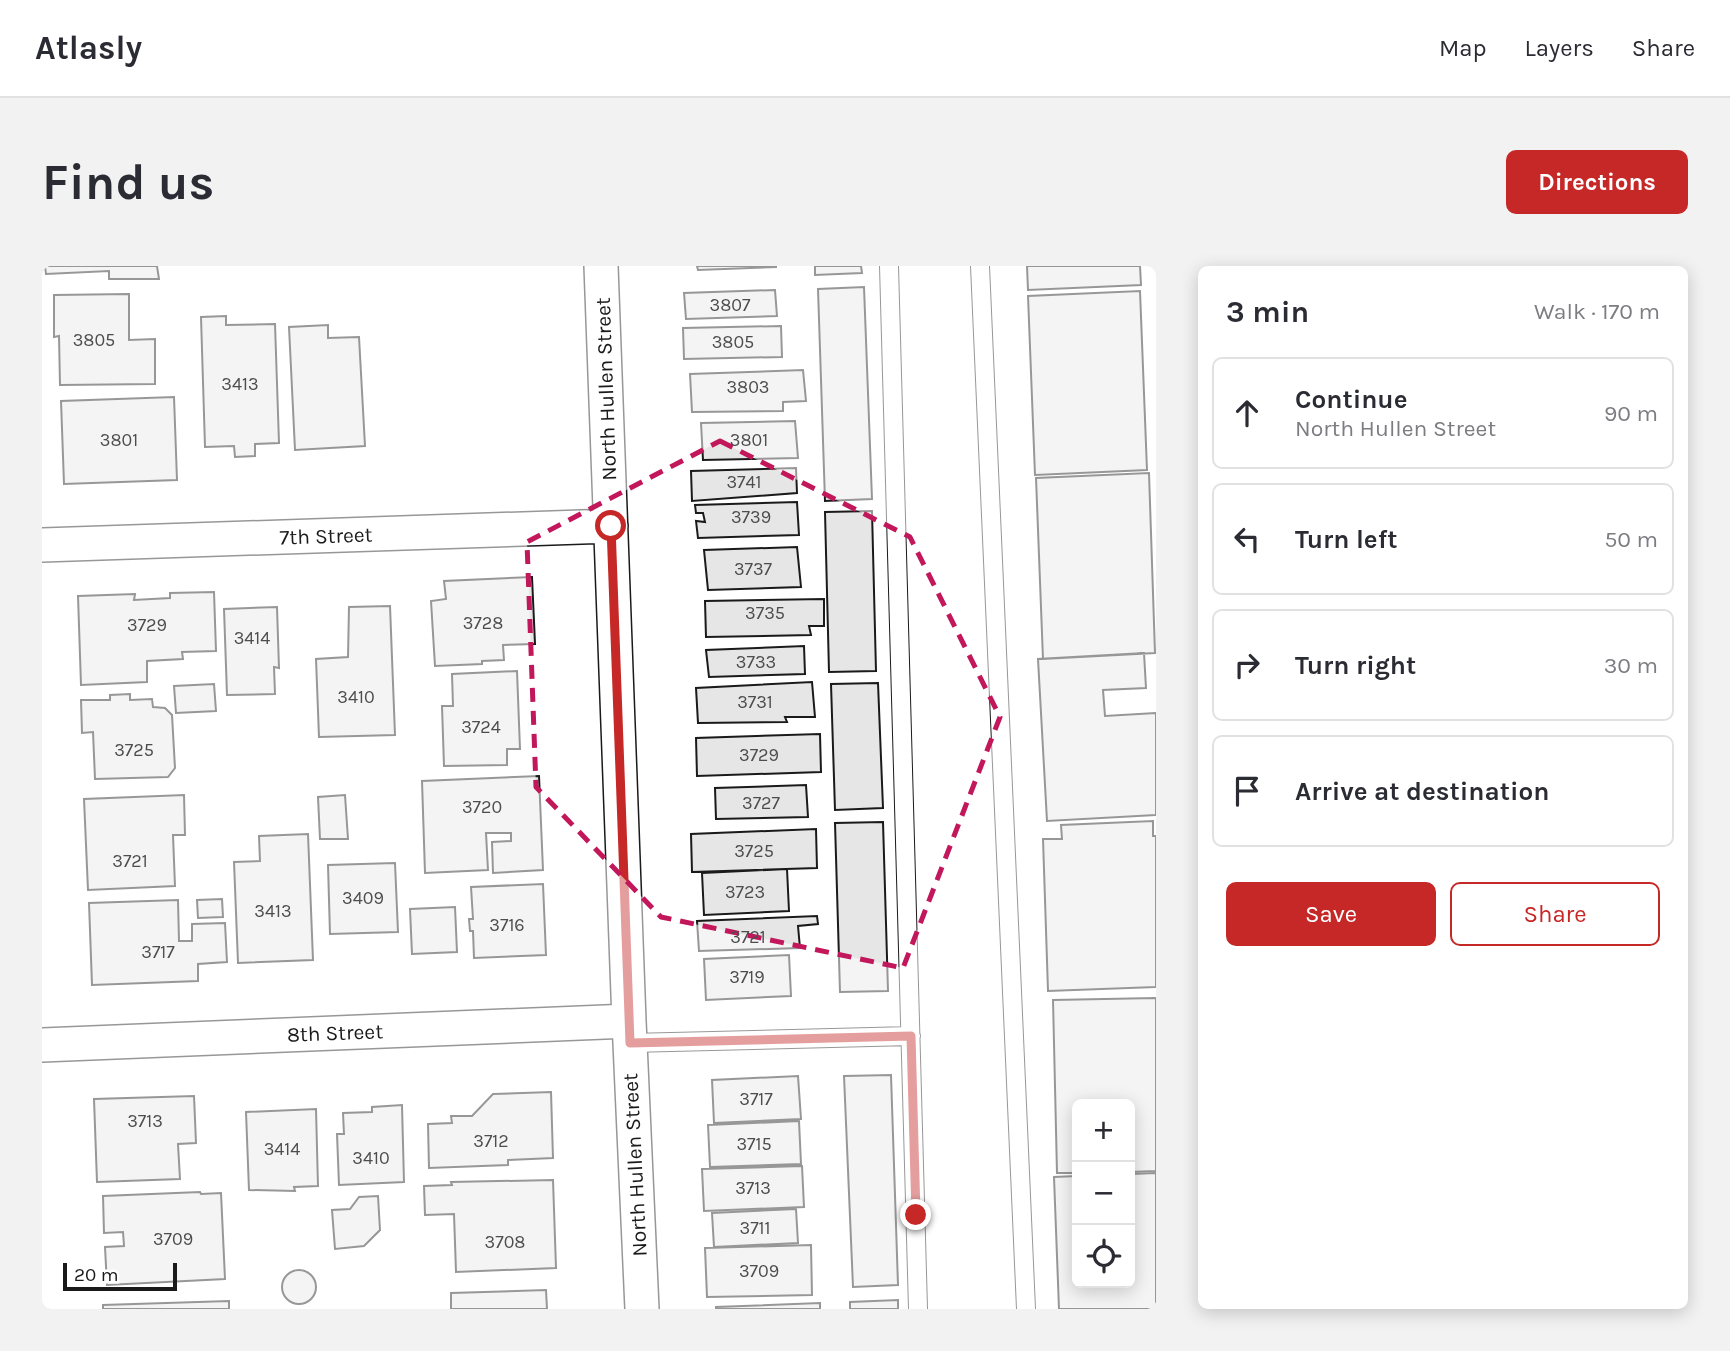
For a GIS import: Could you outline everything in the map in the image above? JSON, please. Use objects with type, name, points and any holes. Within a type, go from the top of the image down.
[{"type":"street","name":"North Hullen Street","points":[[601,266],[629,1032],[642,1309]]},
{"type":"street","name":"7th Street","points":[[42,545],[611,526]]},
{"type":"street","name":"8th Street","points":[[42,1045],[629,1032]]},
{"type":"lane","points":[[889,266],[918,1309]]},
{"type":"lane","points":[[980,266],[1026,1309]]},
{"type":"lane","points":[[629,1032],[911,1036]]},
{"type":"highlighted area","points":[[720,441],[910,537],[1000,717],[903,968],[661,917],[536,787],[527,542]]},
{"type":"building","points":[[45,266],[157,266],[159,279],[109,279],[109,271],[46,274]]},
{"type":"building","points":[[697,266],[776,266],[776,267],[698,270]]},
{"type":"building","points":[[815,266],[861,266],[862,273],[815,275]]},
{"type":"building","points":[[1027,266],[1140,266],[1141,285],[1028,290]]},
{"type":"building","points":[[864,287],[872,499],[825,501],[818,289]]},
{"type":"building","points":[[775,290],[777,316],[686,319],[684,293]]},
{"type":"building","points":[[1140,291],[1147,470],[1035,475],[1028,296]]},
{"type":"building","points":[[129,294],[129,340],[155,339],[155,384],[60,385],[59,336],[54,337],[54,295]]},
{"type":"building","points":[[226,316],[226,325],[275,324],[279,443],[255,444],[255,456],[235,457],[234,446],[205,447],[201,317]]},
{"type":"building","points":[[328,325],[328,338],[359,337],[365,446],[295,450],[289,327]]},
{"type":"building","points":[[781,326],[782,357],[684,359],[683,328]]},
{"type":"building","points":[[803,370],[806,401],[783,402],[783,411],[692,412],[690,374]]},
{"type":"building","points":[[174,397],[177,480],[64,484],[61,401]]},
{"type":"building","points":[[795,421],[798,458],[703,460],[701,423]]},
{"type":"building","points":[[796,468],[797,493],[692,501],[691,471]]},
{"type":"building","points":[[1149,473],[1155,653],[1043,659],[1036,478]]},
{"type":"building","points":[[797,502],[799,535],[698,538],[696,521],[705,522],[703,513],[696,513],[695,505]]},
{"type":"building","points":[[872,511],[876,671],[829,672],[825,512]]},
{"type":"building","points":[[797,547],[801,587],[708,590],[704,550]]},
{"type":"building","points":[[532,577],[535,644],[503,645],[504,660],[435,666],[431,601],[446,599],[444,581]]},
{"type":"building","points":[[214,592],[216,651],[182,652],[183,659],[147,661],[147,682],[81,685],[78,596],[135,594],[134,600],[170,598],[170,593]]},
{"type":"building","points":[[824,599],[824,626],[809,626],[811,635],[706,637],[705,601]]},
{"type":"building","points":[[390,606],[395,735],[319,737],[316,659],[348,657],[349,607]]},
{"type":"building","points":[[277,607],[279,668],[274,667],[275,694],[227,695],[224,609]]},
{"type":"building","points":[[804,646],[805,674],[709,677],[706,650]]},
{"type":"building","points":[[1144,653],[1146,688],[1103,690],[1105,716],[1156,713],[1156,815],[1047,821],[1038,659]]},
{"type":"building","points":[[517,671],[520,749],[507,749],[507,765],[444,766],[442,706],[453,706],[452,674]]},
{"type":"building","points":[[812,682],[815,717],[785,717],[787,722],[698,723],[696,688]]},
{"type":"building","points":[[878,683],[883,808],[835,810],[831,684]]},
{"type":"building","points":[[214,684],[216,711],[176,713],[174,686]]},
{"type":"building","points":[[130,694],[130,700],[152,699],[153,707],[165,708],[172,715],[175,768],[168,777],[95,779],[93,732],[82,733],[81,700],[110,700],[110,695]]},
{"type":"building","points":[[820,734],[821,772],[697,776],[696,738]]},
{"type":"building","points":[[539,776],[543,870],[493,873],[492,842],[511,841],[511,833],[486,833],[488,870],[425,873],[422,781]]},
{"type":"building","points":[[806,785],[808,817],[716,819],[715,788]]},
{"type":"building","points":[[184,795],[185,835],[173,835],[175,886],[88,890],[84,799]]},
{"type":"building","points":[[345,795],[348,839],[320,839],[318,797]]},
{"type":"building","points":[[1153,821],[1153,836],[1156,836],[1156,987],[1048,991],[1043,839],[1062,839],[1061,825]]},
{"type":"building","points":[[883,822],[888,991],[840,992],[835,823]]},
{"type":"building","points":[[816,829],[817,868],[692,872],[691,834]]},
{"type":"building","points":[[308,834],[313,960],[238,963],[234,862],[260,861],[259,836]]},
{"type":"building","points":[[395,863],[398,932],[330,934],[328,865]]},
{"type":"building","points":[[787,869],[789,911],[704,915],[702,873]]},
{"type":"building","points":[[543,884],[546,955],[474,958],[473,931],[470,931],[469,919],[473,919],[471,887]]},
{"type":"building","points":[[222,899],[223,917],[198,918],[197,900]]},
{"type":"building","points":[[178,900],[179,941],[192,941],[192,924],[225,923],[227,962],[198,964],[198,981],[92,985],[89,903]]},
{"type":"building","points":[[455,907],[457,952],[412,954],[410,909]]},
{"type":"building","points":[[817,916],[818,924],[798,926],[800,948],[699,951],[697,921]]},
{"type":"building","points":[[789,955],[791,996],[706,1000],[704,959]]},
{"type":"building","points":[[1156,998],[1156,1171],[1135,1172],[1135,1099],[1072,1099],[1072,1173],[1057,1173],[1053,1000]]},
{"type":"building","points":[[891,1075],[898,1285],[853,1287],[844,1076]]},
{"type":"building","points":[[798,1076],[801,1119],[714,1123],[712,1080]]},
{"type":"building","points":[[551,1092],[553,1158],[508,1160],[508,1165],[429,1168],[428,1124],[452,1123],[451,1116],[472,1116],[493,1094]]},
{"type":"building","points":[[194,1096],[196,1143],[178,1144],[180,1179],[97,1182],[94,1099]]},
{"type":"building","points":[[402,1105],[404,1182],[339,1185],[337,1134],[344,1134],[343,1113],[372,1112],[372,1107]]},
{"type":"building","points":[[316,1109],[318,1186],[294,1187],[295,1191],[249,1190],[246,1112]]},
{"type":"building","points":[[799,1121],[801,1164],[710,1167],[708,1125]]},
{"type":"building","points":[[802,1166],[804,1207],[704,1211],[702,1169]]},
{"type":"building","points":[[1156,1173],[1156,1309],[1059,1309],[1054,1177],[1072,1176],[1072,1288],[1135,1288],[1135,1174]]},
{"type":"building","points":[[553,1180],[556,1268],[456,1272],[454,1214],[425,1215],[424,1186],[452,1185],[451,1182]]},
{"type":"building","points":[[221,1193],[225,1279],[107,1285],[105,1247],[124,1246],[123,1232],[104,1233],[103,1196]]},
{"type":"building","points":[[378,1196],[380,1230],[364,1246],[335,1249],[332,1210],[350,1209],[359,1197]]},
{"type":"building","points":[[796,1209],[798,1243],[714,1247],[712,1213]]},
{"type":"building","points":[[811,1245],[812,1295],[707,1297],[705,1248]]},
{"type":"building","points":[[299,1270],[311,1275],[316,1287],[311,1299],[299,1304],[287,1299],[282,1287],[287,1275]]},
{"type":"building","points":[[546,1290],[547,1309],[451,1309],[451,1293]]},
{"type":"building","points":[[898,1300],[898,1309],[850,1309],[850,1302]]},
{"type":"building","points":[[229,1301],[229,1309],[103,1309],[103,1305]]},
{"type":"building","points":[[820,1303],[820,1309],[716,1309],[716,1307]]},
{"type":"route","points":[[611,526],[630,1043],[911,1036],[916,1215]]}]
